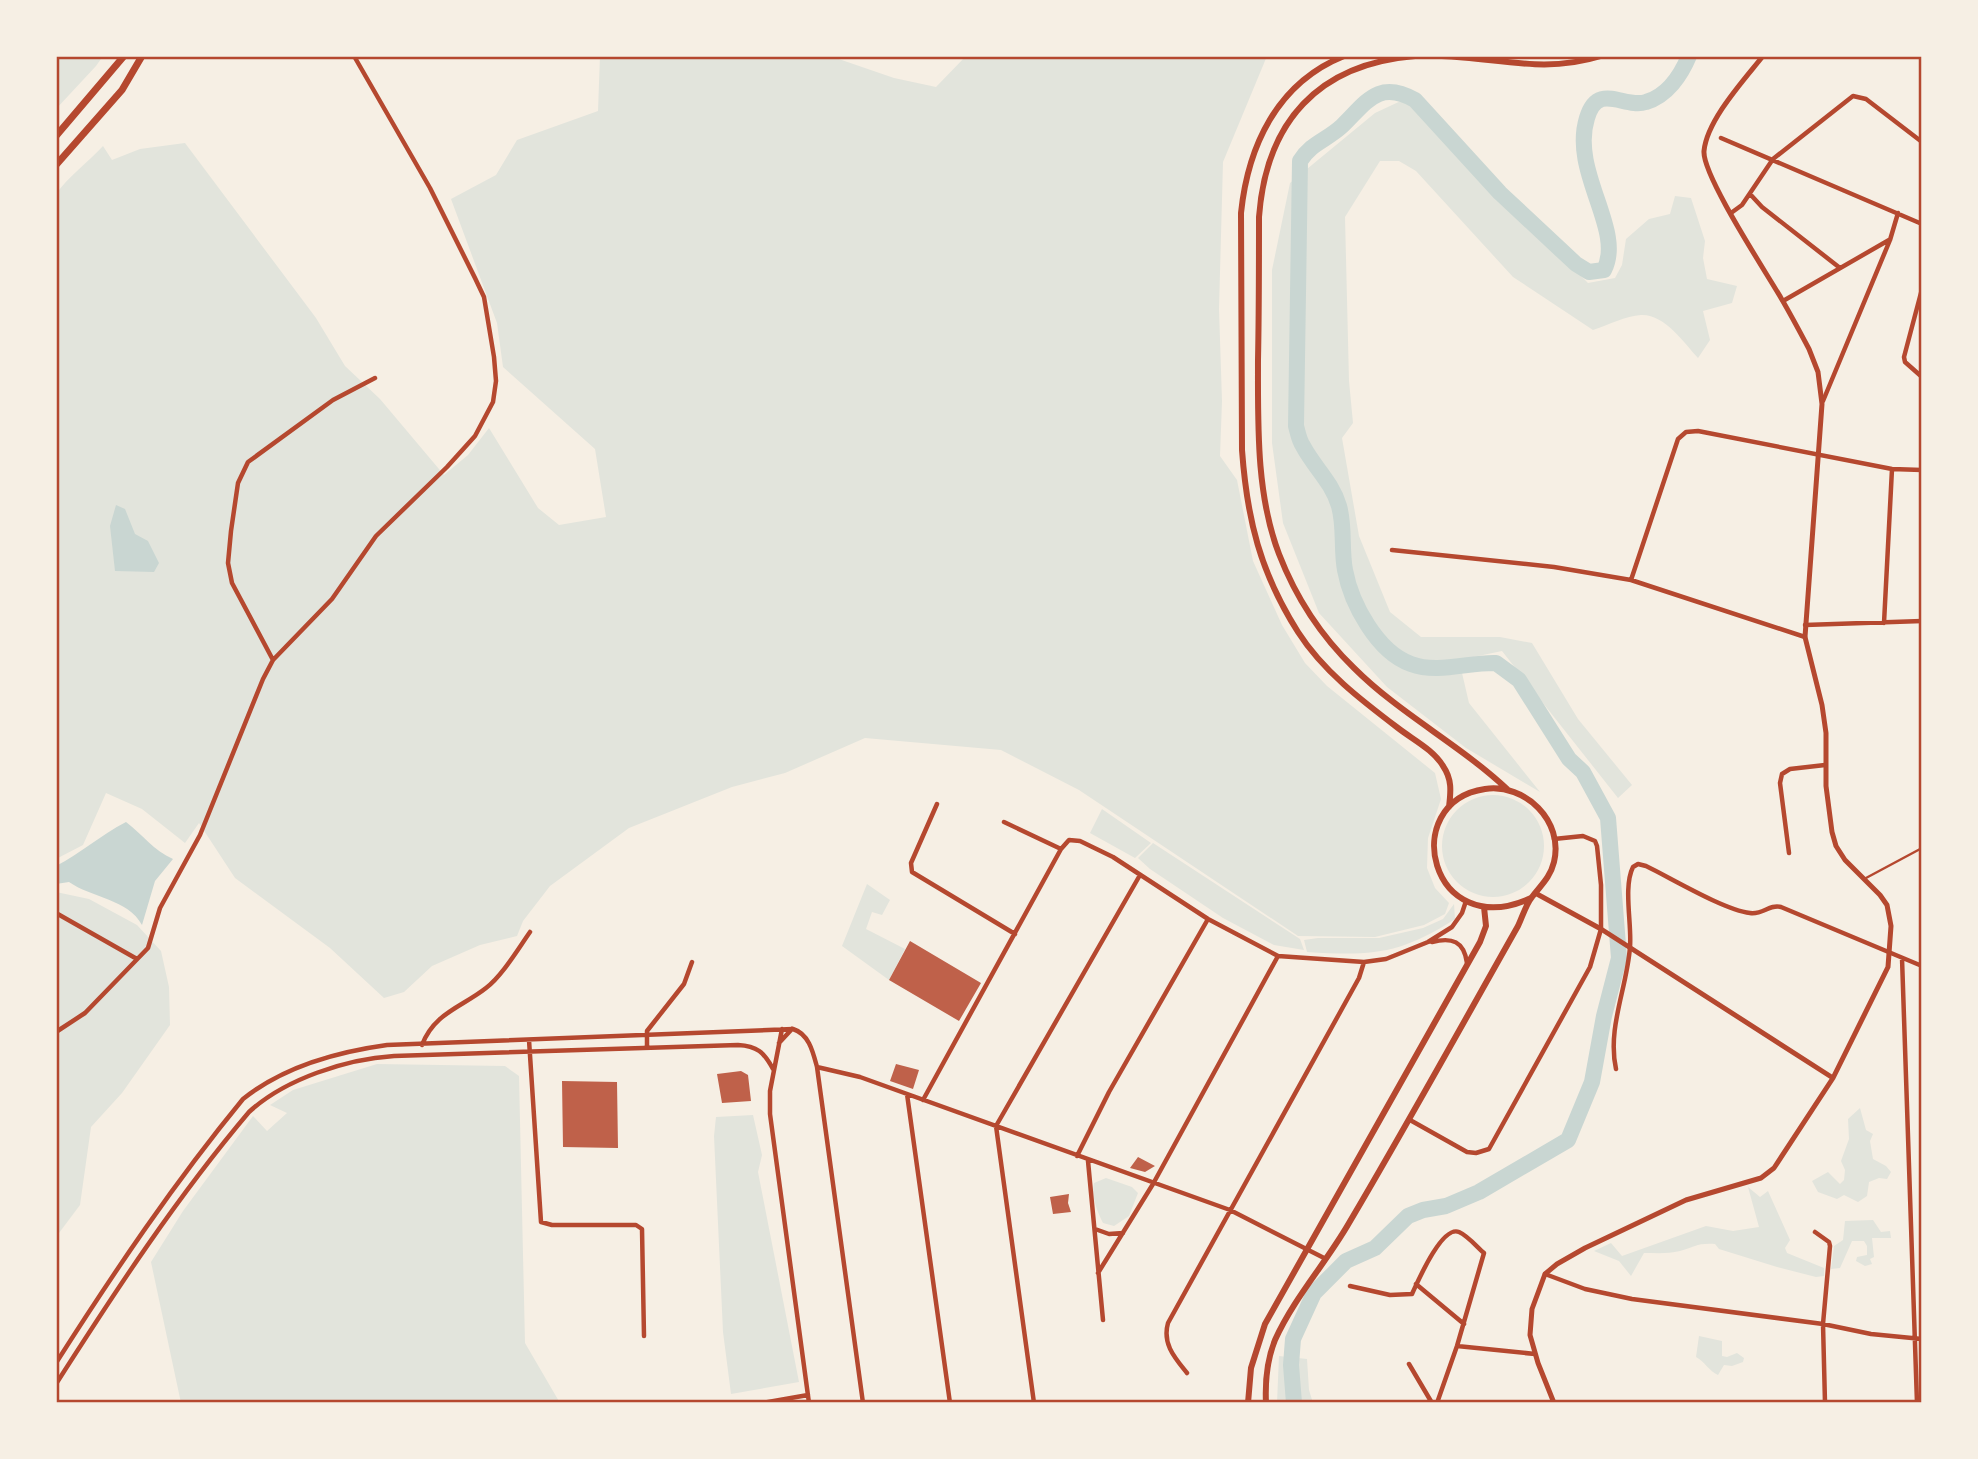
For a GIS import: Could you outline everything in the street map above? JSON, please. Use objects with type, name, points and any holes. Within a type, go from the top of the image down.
[{"type":"main road","points":[[56,136],[124,56]]},
{"type":"main road","points":[[56,165],[122,90],[142,56]]},
{"type":"main road","points":[[1344,56],[1289,93],[1261,136],[1250,159],[1244,185],[1241,213],[1242,450],[1251,526],[1280,603],[1300,635],[1326,668],[1362,701],[1442,763],[1450,780],[1451,791],[1449,807],[1435,835],[1434,850],[1443,880],[1453,892],[1466,901],[1484,908],[1504,908],[1534,896]]},
{"type":"main road","points":[[1415,56],[1367,64],[1341,75],[1320,89],[1284,127],[1267,165],[1261,193],[1259,257],[1258,400],[1264,488],[1270,524],[1279,553],[1310,617],[1330,643],[1391,702],[1486,769],[1509,790]]},
{"type":"main road","points":[[1442,56],[1545,66],[1574,64],[1601,56]]},
{"type":"main road","points":[[1266,1403],[1269,1360],[1293,1307],[1327,1259],[1410,1120],[1534,896],[1548,878],[1555,859],[1555,839],[1550,826],[1539,808],[1522,795],[1493,788],[1476,790],[1449,807]]},
{"type":"main road","points":[[1248,1403],[1251,1368],[1265,1324],[1484,934],[1484,908]]},
{"type":"street","points":[[56,1032],[85,1013],[148,948],[163,901],[200,835],[273,660],[332,599],[376,536],[475,436],[490,409],[496,381],[484,297],[430,188],[354,56]]},
{"type":"street","points":[[1562,1403],[1554,1403],[1530,1335],[1536,1294],[1545,1275],[1557,1264],[1586,1248],[1686,1200],[1761,1178],[1774,1168],[1833,1078],[1888,967],[1890,915],[1880,895],[1845,860],[1836,846],[1829,815],[1825,765],[1826,733],[1822,705],[1805,637],[1816,454],[1822,404],[1818,372],[1810,349],[1704,161],[1708,135],[1728,102],[1763,56]]},
{"type":"street","points":[[1731,213],[1742,205],[1773,159],[1853,96],[1866,99],[1922,142]]},
{"type":"street","points":[[1721,138],[1922,224]]},
{"type":"street","points":[[1749,194],[1840,268]]},
{"type":"street","points":[[1822,404],[1890,240],[1898,213]]},
{"type":"street","points":[[1783,301],[1890,240]]},
{"type":"street","points":[[1922,289],[1904,357],[1905,362],[1922,377]]},
{"type":"street","points":[[1913,321],[1922,323]]},
{"type":"street","points":[[273,660],[229,574],[231,531],[238,483],[248,462],[259,452],[333,400],[375,378]]},
{"type":"street","points":[[1631,580],[1678,439],[1686,432],[1698,431],[1892,469],[1922,471]]},
{"type":"street","points":[[1884,623],[1892,469]]},
{"type":"street","points":[[1392,550],[1554,567],[1631,580],[1805,637]]},
{"type":"street","points":[[1805,625],[1922,621]]},
{"type":"street","points":[[1788,853],[1780,783],[1782,774],[1790,769],[1825,765]]},
{"type":"street","points":[[937,804],[910,868],[916,876],[1015,934]]},
{"type":"street","points":[[1004,822],[1061,849]]},
{"type":"street","points":[[1410,1120],[1467,1152],[1476,1153],[1489,1149],[1590,967],[1601,929],[1601,885],[1595,841],[1583,836],[1555,839]]},
{"type":"street","points":[[923,1100],[1065,843],[1074,840],[1113,857],[1208,919],[1278,956],[1364,962],[1386,959],[1428,942],[1452,927],[1462,913],[1466,901]]},
{"type":"street","points":[[1616,1069],[1615,1023],[1628,947],[1630,878],[1633,867],[1638,864],[1731,908],[1759,913],[1776,906],[1922,966]]},
{"type":"street","points":[[1034,1403],[996,1126],[1140,875]]},
{"type":"street","points":[[1534,896],[1601,929],[1833,1078]]},
{"type":"street","points":[[56,913],[138,959]]},
{"type":"street","points":[[1077,1156],[1109,1092],[1208,919]]},
{"type":"street","points":[[422,1045],[427,1031],[441,1016],[488,987],[530,932]]},
{"type":"street","points":[[1428,942],[1456,940],[1463,947],[1467,963]]},
{"type":"street","points":[[1098,1273],[1153,1184],[1278,956]]},
{"type":"street","points":[[1902,958],[1917,1403]]},
{"type":"street","points":[[647,1047],[647,1031],[684,984],[692,962]]},
{"type":"street","points":[[1187,1373],[1167,1343],[1165,1333],[1173,1312],[1359,978],[1364,962]]},
{"type":"street","points":[[782,1029],[774,1069],[770,1114],[809,1403]]},
{"type":"street","points":[[56,1363],[122,1260],[164,1201],[243,1100],[275,1077],[335,1055],[387,1045],[793,1029],[803,1034],[808,1041],[817,1067],[863,1403]]},
{"type":"street","points":[[779,1043],[793,1029]]},
{"type":"street","points":[[529,1040],[541,1222],[552,1225],[636,1225],[642,1229],[644,1336]]},
{"type":"street","points":[[56,1384],[138,1257],[236,1128],[261,1101],[305,1079],[371,1057],[647,1047],[751,1046],[766,1055],[774,1069]]},
{"type":"street","points":[[817,1067],[860,1077],[1087,1161],[1230,1210],[1327,1259]]},
{"type":"street","points":[[907,1094],[950,1403]]},
{"type":"street","points":[[1087,1161],[1103,1320]]},
{"type":"street","points":[[1094,1229],[1109,1234],[1123,1233]]},
{"type":"street","points":[[1350,1286],[1390,1295],[1412,1294],[1434,1252],[1451,1231],[1459,1232],[1485,1256],[1457,1346],[1435,1403]]},
{"type":"street","points":[[1815,1232],[1829,1242],[1830,1246],[1823,1324],[1825,1403]]},
{"type":"street","points":[[1545,1275],[1585,1289],[1632,1299],[1922,1339]]},
{"type":"street","points":[[1416,1284],[1464,1324]]},
{"type":"street","points":[[1914,1296],[1922,1296]]},
{"type":"street","points":[[1457,1346],[1535,1354]]},
{"type":"street","points":[[1409,1364],[1435,1403]]},
{"type":"street","points":[[762,1403],[808,1395]]},
{"type":"lane","points":[[1864,878],[1922,848]]},
{"type":"shaded area","points":[[56,56],[103,56],[56,109]]},
{"type":"shaded area","points":[[600,56],[830,56],[894,78],[936,87],[966,56],[1267,56],[1223,162],[1219,309],[1222,401],[1220,456],[1237,480],[1253,561],[1282,625],[1305,663],[1327,686],[1435,773],[1441,799],[1428,838],[1427,868],[1435,888],[1449,903],[1445,914],[1424,925],[1375,937],[1298,936],[1079,790],[1001,750],[865,738],[785,773],[732,787],[629,828],[550,886],[523,921],[517,936],[480,945],[432,966],[404,992],[384,998],[330,948],[235,878],[199,823],[185,843],[142,809],[106,793],[83,845],[56,859],[56,194],[103,146],[112,160],[140,149],[185,143],[316,318],[345,366],[380,399],[444,475],[468,455],[489,428],[538,508],[559,525],[606,517],[595,449],[503,367],[497,323],[451,199],[496,175],[517,140],[598,111]]},
{"type":"shaded area","points":[[1405,99],[1588,283],[1615,278],[1622,265],[1626,239],[1649,219],[1670,214],[1675,196],[1691,198],[1705,241],[1703,258],[1707,279],[1737,286],[1732,303],[1703,311],[1710,340],[1698,358],[1673,330],[1650,316],[1629,317],[1593,330],[1513,277],[1416,171],[1399,161],[1380,161],[1345,217],[1349,381],[1353,423],[1342,438],[1359,536],[1390,612],[1421,637],[1500,637],[1532,643],[1578,719],[1632,785],[1618,798],[1502,651],[1459,660],[1469,703],[1540,792],[1466,748],[1387,687],[1319,613],[1283,523],[1272,443],[1272,270],[1290,183],[1375,113]]},
{"type":"shaded area","points":[[116,505],[125,509],[135,534],[148,541],[159,563],[154,572],[115,571],[110,526]]},
{"type":"shaded area","points":[[1493,795],[1513,799],[1529,810],[1540,826],[1544,846],[1540,866],[1529,882],[1513,893],[1493,897],[1473,893],[1457,882],[1446,866],[1442,846],[1446,826],[1457,810],[1473,799]]},
{"type":"shaded area","points":[[1102,809],[1151,843],[1135,858],[1090,833]]},
{"type":"shaded area","points":[[126,822],[154,847],[173,859],[155,881],[142,925],[136,916],[119,904],[69,882],[56,884],[56,866]]},
{"type":"shaded area","points":[[1153,843],[1300,939],[1304,950],[1274,945],[1223,918],[1150,869],[1138,858]]},
{"type":"shaded area","points":[[867,884],[890,900],[882,915],[872,912],[866,929],[905,949],[889,980],[842,946]]},
{"type":"shaded area","points":[[56,892],[89,899],[137,925],[161,951],[169,987],[170,1025],[122,1093],[91,1127],[80,1205],[56,1237]]},
{"type":"shaded area","points":[[1454,904],[1455,919],[1417,940],[1400,946],[1367,953],[1307,952],[1304,940],[1379,938],[1423,928],[1443,919]]},
{"type":"shaded area","points":[[377,1064],[505,1066],[519,1076],[525,1343],[560,1403],[181,1403],[151,1262],[183,1211],[253,1116],[267,1131],[287,1113],[270,1105],[293,1090]]},
{"type":"shaded area","points":[[1860,1108],[1866,1130],[1873,1134],[1870,1141],[1873,1159],[1891,1172],[1887,1179],[1879,1178],[1869,1182],[1867,1196],[1858,1202],[1844,1195],[1837,1199],[1818,1192],[1812,1181],[1828,1172],[1840,1184],[1844,1180],[1845,1170],[1841,1161],[1849,1139],[1848,1119]]},
{"type":"shaded area","points":[[753,1115],[762,1155],[758,1172],[799,1382],[731,1394],[723,1332],[714,1136],[716,1117]]},
{"type":"shaded area","points":[[1106,1178],[1132,1187],[1138,1193],[1129,1216],[1114,1226],[1103,1223],[1094,1198],[1094,1183]]},
{"type":"shaded area","points":[[1748,1187],[1760,1197],[1768,1191],[1790,1240],[1785,1248],[1787,1253],[1824,1268],[1824,1276],[1816,1277],[1777,1267],[1709,1244],[1671,1253],[1644,1253],[1631,1276],[1619,1261],[1594,1251],[1611,1243],[1622,1256],[1706,1226],[1733,1231],[1759,1227]]},
{"type":"shaded area","points":[[1873,1220],[1881,1232],[1890,1231],[1891,1238],[1872,1238],[1872,1264],[1865,1266],[1856,1261],[1857,1257],[1867,1255],[1867,1246],[1864,1241],[1852,1241],[1840,1268],[1831,1269],[1834,1246],[1843,1240],[1845,1221]]},
{"type":"shaded area","points":[[1699,1336],[1722,1341],[1722,1356],[1737,1353],[1744,1358],[1743,1362],[1732,1366],[1724,1365],[1718,1375],[1696,1357]]},
{"type":"shaded area","points":[[1279,1356],[1307,1359],[1309,1390],[1313,1403],[1277,1403]]},
{"type":"building","points":[[910,941],[981,983],[959,1021],[889,980]]},
{"type":"building","points":[[896,1064],[919,1070],[913,1089],[890,1081]]},
{"type":"building","points":[[741,1071],[748,1075],[751,1101],[722,1103],[717,1074]]},
{"type":"building","points":[[562,1081],[617,1082],[618,1148],[563,1147]]},
{"type":"building","points":[[1138,1157],[1155,1166],[1145,1172],[1130,1168]]},
{"type":"building","points":[[1069,1194],[1071,1212],[1053,1214],[1050,1197]]},
{"type":"waterway","points":[[1294,1403],[1291,1365],[1293,1339],[1314,1293],[1346,1261],[1375,1248],[1408,1216],[1446,1206],[1479,1192],[1568,1140],[1592,1082],[1604,1016],[1619,958],[1608,818],[1583,772],[1569,759],[1519,680],[1496,663],[1443,668],[1411,664],[1387,649],[1377,638],[1353,597],[1345,570],[1339,506],[1332,489],[1307,454],[1296,426],[1300,161],[1309,150],[1336,131],[1374,96],[1391,92],[1402,94],[1415,100],[1500,193],[1576,264],[1589,272],[1604,270],[1609,254],[1608,237],[1585,159],[1587,118],[1592,107],[1605,99],[1638,103],[1654,99],[1667,90],[1689,56]]}]
